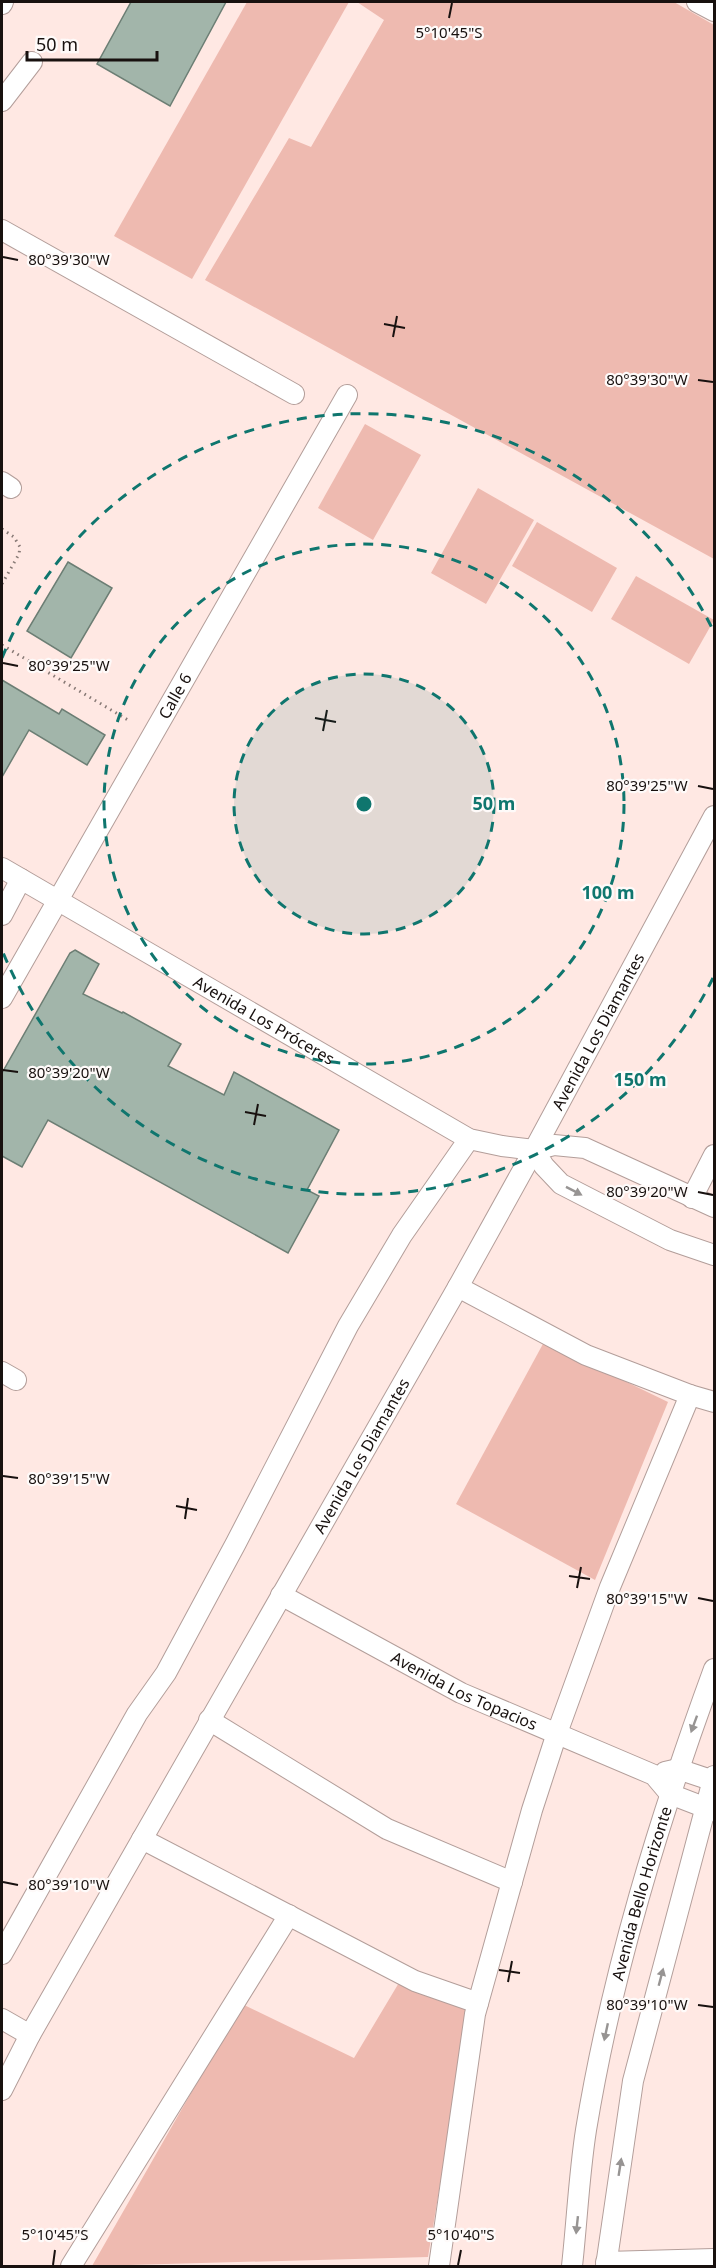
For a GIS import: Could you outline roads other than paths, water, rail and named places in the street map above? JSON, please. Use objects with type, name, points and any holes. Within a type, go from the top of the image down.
[{"type":"street","points":[[697,2],[714,11]]},
{"type":"street","points":[[2,101],[32,62]]},
{"type":"street","points":[[2,230],[294,394]]},
{"type":"street","name":"Calle 6","points":[[2,998],[347,395]]},
{"type":"street","name":"Avenida Los Diamantes","points":[[2,2090],[30,2036],[209,1720],[458,1287],[714,816]]},
{"type":"street","name":"Avenida Los Próceres","points":[[2,868],[469,1139],[534,1150],[554,1145],[585,1149],[714,1207]]},
{"type":"street","points":[[2,915],[21,879]]},
{"type":"street","points":[[2,1954],[137,1713],[166,1673],[348,1326],[402,1235],[469,1139]]},
{"type":"street","points":[[534,1150],[544,1166],[561,1184],[670,1240],[714,1255]]},
{"type":"street","points":[[692,1198],[714,1155]]},
{"type":"street","points":[[458,1287],[586,1355],[714,1402]]},
{"type":"street","points":[[439,2266],[478,2003],[532,1810],[557,1733],[610,1587],[690,1395]]},
{"type":"street","name":"Avenida Los Topacios","points":[[281,1595],[461,1693],[654,1775],[670,1794],[710,1809]]},
{"type":"street","name":"Avenida Bello Horizonte","points":[[572,2266],[586,2131],[621,1959],[678,1769],[714,1669]]},
{"type":"street","points":[[209,1720],[387,1829],[512,1882]]},
{"type":"street","points":[[654,1775],[678,1769],[714,1780],[710,1809],[633,2082],[606,2264],[714,2259]]},
{"type":"street","points":[[142,1839],[415,1981],[478,2003]]},
{"type":"street","points":[[71,2266],[289,1916]]},
{"type":"street","points":[[2,2019],[30,2036]]}]
